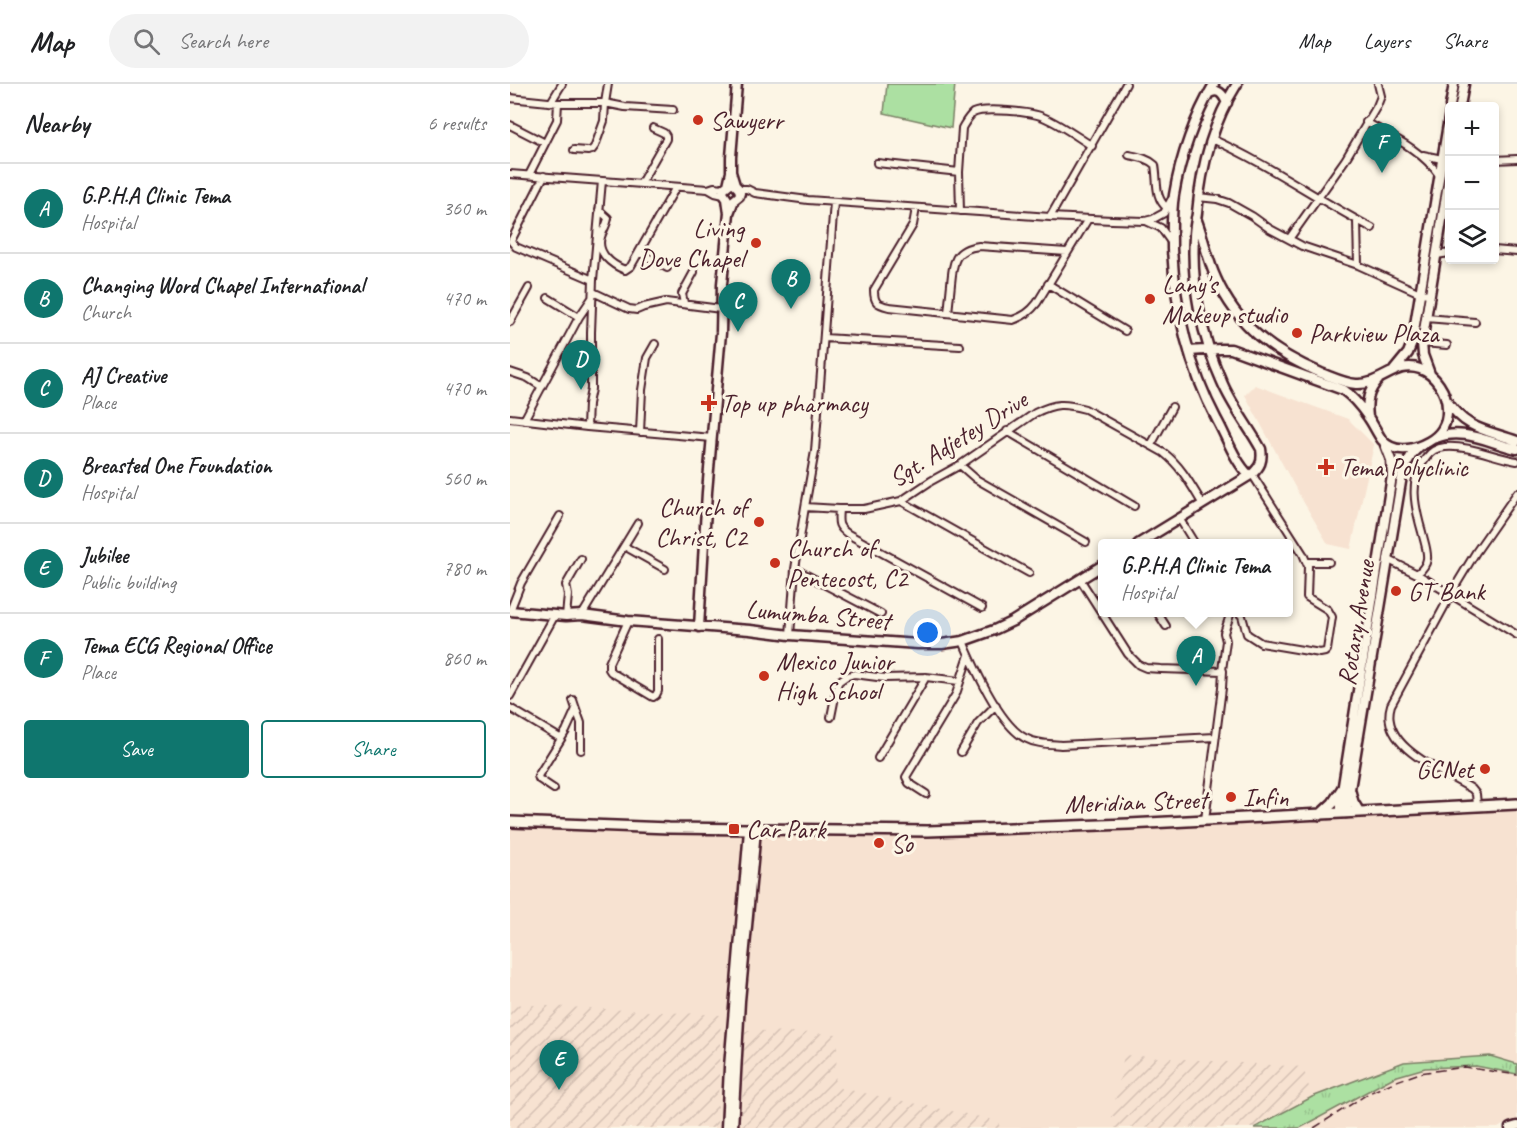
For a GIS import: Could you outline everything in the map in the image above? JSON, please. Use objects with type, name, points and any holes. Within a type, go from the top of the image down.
[{"type":"main road","points":[[699,627],[731,192],[730,157],[737,84]]},
{"type":"main road","points":[[1236,87],[1226,90],[1216,84],[1208,95],[1191,133],[1174,195],[1172,244],[1175,288],[1183,330],[1195,372],[1238,459],[1244,470],[1250,474]]},
{"type":"main road","points":[[1451,102],[1454,84]]},
{"type":"main road","points":[[1461,102],[1464,84]]},
{"type":"main road","points":[[1145,539],[1250,474],[1260,465],[1261,449],[1222,384],[1209,350],[1195,273],[1194,233],[1202,175],[1212,139],[1236,87]]},
{"type":"main road","points":[[1208,95],[1212,92],[1219,92],[1223,94],[1227,103]]},
{"type":"main road","points":[[1196,218],[1203,234],[1210,264],[1223,292],[1240,317],[1260,338],[1293,360],[1346,382],[1359,384],[1379,379],[1394,370],[1410,349],[1445,139]]},
{"type":"main road","points":[[1445,197],[1422,343],[1423,356],[1446,401],[1458,417],[1475,427],[1517,441]]},
{"type":"main road","points":[[1189,351],[1231,349],[1343,390],[1368,417],[1384,441],[1396,448],[1420,446],[1449,433],[1465,434],[1517,449]]},
{"type":"main road","points":[[1217,370],[1223,353],[1231,349]]},
{"type":"main road","points":[[1394,370],[1412,367],[1431,374]]},
{"type":"main road","points":[[1368,417],[1367,399],[1379,379]]},
{"type":"main road","points":[[1435,438],[1442,430],[1446,419],[1446,401]]},
{"type":"main road","name":"Rotary Avenue","points":[[1343,813],[1374,613],[1392,476],[1391,460],[1384,441]]},
{"type":"main road","name":"Rotary Avenue","points":[[1374,613],[1387,559],[1403,470],[1412,454],[1420,446]]},
{"type":"main road","name":"Lumumba Street","points":[[510,611],[566,616],[582,615],[627,621],[918,644],[963,641],[1013,621],[1098,568]]},
{"type":"main road","points":[[1320,815],[1346,790],[1359,812]]},
{"type":"main road","name":"Meridian Street","points":[[510,822],[657,828],[928,831],[1129,824],[1517,804]]},
{"type":"main road","points":[[726,1128],[729,1067],[753,830]]},
{"type":"main road","points":[[733,1128],[739,1011],[753,830]]},
{"type":"main road","points":[[1510,1128],[1517,1126]]},
{"type":"street","points":[[529,175],[557,120],[554,102],[562,84]]},
{"type":"street","points":[[574,150],[588,151],[595,146],[604,121],[608,84]]},
{"type":"street","points":[[1050,217],[1126,84]]},
{"type":"street","points":[[1289,239],[1345,160],[1381,96],[1378,84]]},
{"type":"street","points":[[510,98],[605,103],[625,107],[673,110]]},
{"type":"street","points":[[960,211],[959,172],[962,128],[969,117],[979,111],[1002,110],[1041,116],[1092,146]]},
{"type":"street","points":[[1366,122],[1423,155],[1442,159]]},
{"type":"street","points":[[510,125],[545,143]]},
{"type":"street","points":[[641,183],[666,139],[664,132],[653,128]]},
{"type":"street","points":[[1212,139],[1232,148],[1372,228]]},
{"type":"street","points":[[1128,155],[1140,157],[1155,165],[1159,196],[1167,208]]},
{"type":"street","points":[[1423,155],[1439,175]]},
{"type":"street","points":[[1499,160],[1517,159]]},
{"type":"street","points":[[877,163],[959,172]]},
{"type":"street","points":[[510,174],[708,189],[715,194],[755,193],[792,199],[916,208],[1145,221],[1159,217],[1174,195]]},
{"type":"street","points":[[544,176],[512,238],[513,248],[593,280]]},
{"type":"street","points":[[587,428],[591,389],[593,280],[602,181]]},
{"type":"street","points":[[599,210],[608,218],[600,241],[608,260],[625,270],[631,266],[676,187]]},
{"type":"street","points":[[1198,197],[1229,203],[1270,230],[1302,246],[1358,265],[1420,293],[1430,294]]},
{"type":"street","points":[[790,635],[795,569],[815,451],[834,202]]},
{"type":"street","points":[[916,208],[913,225],[874,290],[874,297],[880,305],[1013,320],[1030,311],[1037,303],[1088,219]]},
{"type":"street","points":[[1145,221],[1161,228],[1172,244]]},
{"type":"street","points":[[1358,221],[1358,265]]},
{"type":"street","points":[[948,313],[954,261],[959,253],[970,247],[1067,252]]},
{"type":"street","points":[[1499,250],[1517,252]]},
{"type":"street","points":[[639,252],[667,268]]},
{"type":"street","points":[[1436,255],[1445,254]]},
{"type":"street","points":[[684,303],[682,294],[694,272]]},
{"type":"street","points":[[1048,284],[1125,332]]},
{"type":"street","points":[[510,322],[529,288]]},
{"type":"street","points":[[593,295],[637,310],[666,302],[721,309]]},
{"type":"street","points":[[524,420],[593,295]]},
{"type":"street","points":[[548,298],[579,317]]},
{"type":"street","points":[[1426,318],[1475,322]]},
{"type":"street","points":[[824,338],[960,346]]},
{"type":"street","points":[[1422,343],[1447,345]]},
{"type":"street","points":[[640,432],[642,390],[647,358],[655,344]]},
{"type":"street","points":[[510,372],[528,378],[542,387]]},
{"type":"street","name":"Sgt. Adjetey Drive","points":[[805,507],[864,509],[901,501],[1048,406],[1071,405],[1085,409],[1172,459],[1180,467],[1202,503]]},
{"type":"street","points":[[1151,445],[1172,407]]},
{"type":"street","points":[[510,418],[587,428],[712,438]]},
{"type":"street","points":[[1007,431],[1134,506]]},
{"type":"street","points":[[1417,574],[1424,567],[1427,557],[1414,494],[1417,471],[1428,455],[1433,450],[1449,447],[1517,461]]},
{"type":"street","points":[[960,465],[976,479],[1086,543]]},
{"type":"street","points":[[1242,617],[1247,634],[1261,642],[1299,650],[1325,652],[1327,650],[1332,618],[1328,610],[1306,597],[1308,566],[1294,539],[1250,474]]},
{"type":"street","points":[[1477,805],[1476,794],[1472,789],[1417,758],[1406,749],[1389,721],[1389,712],[1450,595],[1476,552],[1517,493]]},
{"type":"street","points":[[901,501],[1029,573]]},
{"type":"street","points":[[839,509],[838,523],[848,534],[982,608]]},
{"type":"street","points":[[510,611],[521,583],[561,516]]},
{"type":"street","points":[[1179,518],[1192,539]]},
{"type":"street","points":[[582,615],[638,523]]},
{"type":"street","points":[[624,546],[665,569]]},
{"type":"street","points":[[566,616],[568,595],[566,585],[581,559]]},
{"type":"street","points":[[1387,559],[1417,574],[1517,635]]},
{"type":"street","points":[[1306,562],[1329,562]]},
{"type":"street","points":[[795,569],[881,614]]},
{"type":"street","points":[[1080,579],[1098,607]]},
{"type":"street","points":[[510,696],[555,615]]},
{"type":"street","points":[[1104,617],[1132,660],[1139,665],[1161,669],[1222,670]]},
{"type":"street","points":[[1160,617],[1166,626]]},
{"type":"street","points":[[1205,820],[1222,688],[1226,641],[1224,633],[1229,617]]},
{"type":"street","points":[[627,621],[609,663],[609,669],[653,697],[658,691],[658,639]]},
{"type":"street","points":[[963,641],[996,705],[1018,734],[1027,739],[1043,744],[1061,745],[1215,736]]},
{"type":"street","points":[[926,794],[909,783],[906,777],[956,694],[969,655]]},
{"type":"street","points":[[831,717],[838,682],[854,674],[885,678],[926,677],[959,681]]},
{"type":"street","points":[[878,758],[926,677]]},
{"type":"street","points":[[573,700],[581,723],[581,750]]},
{"type":"street","points":[[961,752],[978,723],[996,705]]},
{"type":"street","points":[[510,708],[560,738]]},
{"type":"street","points":[[554,789],[538,776],[566,731],[576,709]]},
{"type":"street","points":[[566,731],[580,734]]},
{"type":"shaded area","name":"Tema Polyclinic","points":[[1255,385],[1348,419],[1374,445],[1351,549],[1328,544],[1245,395]]},
{"type":"shaded area","points":[[1517,805],[1517,1122],[1498,1128],[510,1128],[510,824],[968,828]]},
{"type":"shaded area","points":[[510,1004],[721,1015],[717,1128],[510,1128]]},
{"type":"shaded area","points":[[745,1030],[838,1034],[835,1087],[1000,1121],[999,1128],[741,1128]]},
{"type":"shaded area","points":[[1124,1055],[1303,1067],[1312,1097],[1254,1128],[1110,1128]]},
{"type":"green space","points":[[887,84],[955,84],[951,128],[884,113]]},
{"type":"green space","points":[[1490,1056],[1517,1064],[1517,1074],[1476,1066],[1425,1068],[1394,1077],[1300,1128],[1254,1128],[1312,1097],[1404,1062]]},
{"type":"railway","points":[[1314,1128],[1369,1093],[1420,1073],[1464,1067],[1517,1075]]},
{"type":"place","name":"Sawyerr","points":[[698,120]]},
{"type":"place","name":"Tema ECG Regional Office","points":[[1382,173]]},
{"type":"place","name":"Living Dove Chapel","points":[[756,243]]},
{"type":"place","name":"Lany's Makeup studio","points":[[1150,299]]},
{"type":"place","name":"Changing Word Chapel International","points":[[791,309]]},
{"type":"place","name":"AJ Creative","points":[[738,332]]},
{"type":"place","name":"Parkview Plaza","points":[[1297,333]]},
{"type":"place","name":"Breasted One Foundation","points":[[581,390]]},
{"type":"place","name":"Top up pharmacy","points":[[709,403]]},
{"type":"place","name":"Tema Polyclinic","points":[[1326,467]]},
{"type":"place","name":"Church of Christ, C2","points":[[759,522]]},
{"type":"place","name":"Church of Pentecost, C2","points":[[775,563]]},
{"type":"place","name":"GT Bank","points":[[1396,591]]},
{"type":"place","name":"Mexico Junior High School","points":[[764,676]]},
{"type":"place","name":"G.P.H.A Clinic Tema","points":[[1196,686]]},
{"type":"place","name":"GCNet","points":[[1485,769]]},
{"type":"place","name":"Infin","points":[[1231,797]]},
{"type":"place","name":"Car Park","points":[[734,829]]},
{"type":"place","name":"So","points":[[879,843]]},
{"type":"place","name":"Jubilee","points":[[559,1090]]}]
